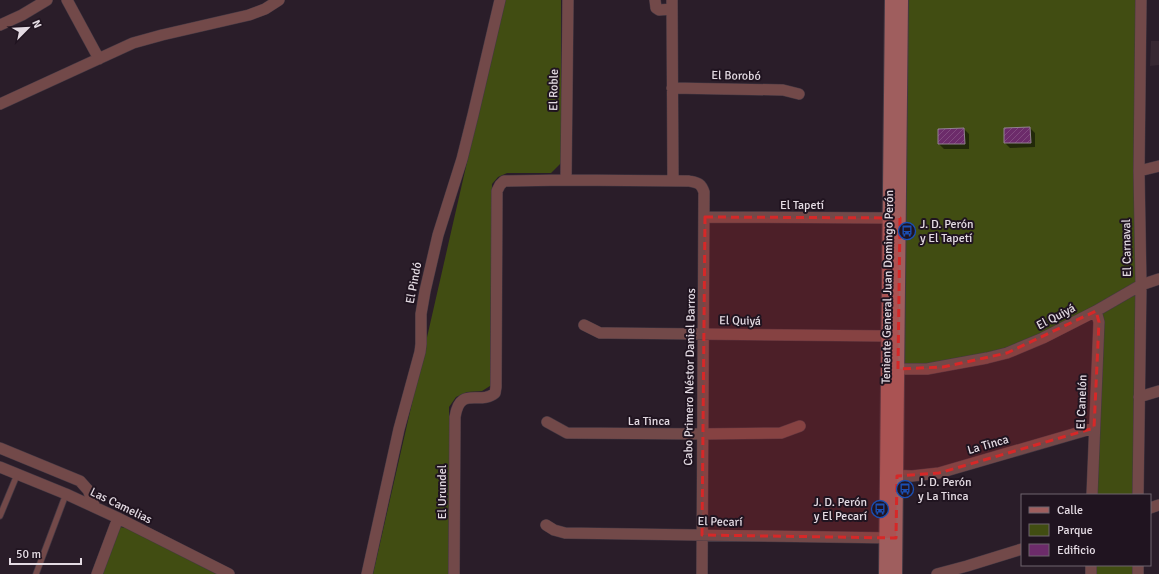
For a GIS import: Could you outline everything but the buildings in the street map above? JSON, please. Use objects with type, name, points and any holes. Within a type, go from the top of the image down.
[{"type":"main road","name":"Teniente General Juan Domingo Perón","points":[[891,0],[890,193],[894,218]]},
{"type":"main road","name":"Teniente General Juan Domingo Perón","points":[[885,574],[891,538],[894,218],[902,0]]},
{"type":"main road","name":"Teniente General Juan Domingo Perón","points":[[891,538],[896,574]]},
{"type":"street","points":[[0,25],[22,15],[47,0]]},
{"type":"street","points":[[68,0],[99,59]]},
{"type":"street","points":[[0,104],[133,43],[258,12],[279,0]]},
{"type":"street","name":"El Pindó","points":[[367,574],[399,429],[420,352],[421,314],[425,291],[473,115],[500,0]]},
{"type":"street","name":"El Roble","points":[[566,180],[568,0]]},
{"type":"street","points":[[566,180],[673,181],[672,5],[659,10],[656,8],[655,0]]},
{"type":"street","name":"El Carnaval","points":[[1138,494],[1141,0]]},
{"type":"street","name":"El Borobó","points":[[672,88],[783,90],[799,94]]},
{"type":"street","points":[[1140,172],[1159,166]]},
{"type":"street","name":"El Urundel","points":[[454,574],[456,410],[458,404],[463,400],[469,397],[488,397],[494,393],[496,387],[497,192],[500,185],[504,181],[566,180]]},
{"type":"street","name":"Cabo Primero Néstor Daniel Barros","points":[[673,181],[698,183],[704,192],[702,574]]},
{"type":"street","name":"El Tapetí","points":[[705,217],[894,218]]},
{"type":"street","name":"El Quiyá","points":[[893,369],[927,369],[943,367],[1007,353],[1043,338],[1096,311],[1140,285],[1159,279]]},
{"type":"street","name":"El Canelón","points":[[1092,494],[1099,322],[1096,311]]},
{"type":"street","name":"El Quiyá","points":[[584,325],[600,333],[893,337]]},
{"type":"street","points":[[1139,397],[1159,391]]},
{"type":"street","name":"La Tinca","points":[[547,422],[567,433],[781,433],[800,426]]},
{"type":"street","name":"La Tinca","points":[[892,475],[912,476],[939,473],[1094,428]]},
{"type":"street","points":[[0,448],[80,481],[88,490],[95,507]]},
{"type":"street","name":"Las Camelias","points":[[0,467],[95,507],[229,574]]},
{"type":"street","points":[[97,574],[118,518]]},
{"type":"street","name":"El Pecarí","points":[[546,525],[554,530],[565,533],[891,538]]},
{"type":"street","points":[[937,574],[1021,549]]},
{"type":"lane","points":[[0,516],[17,474]]},
{"type":"lane","points":[[36,574],[66,494]]},
{"type":"highlighted area","points":[[705,217],[900,218],[898,369],[943,367],[1007,353],[1096,311],[1099,322],[1094,428],[939,473],[897,476],[896,538],[702,535]]},
{"type":"shaded area","points":[[1151,41],[1159,41],[1159,65],[1150,66]]},
{"type":"green space","points":[[504,0],[561,0],[561,163],[551,173],[507,173],[498,177],[492,184],[490,386],[482,391],[467,392],[456,397],[449,407],[449,574],[373,574]]},
{"type":"green space","points":[[905,0],[1139,0],[1135,283],[1038,337],[983,355],[939,363],[910,366],[905,363],[904,358]]},
{"type":"green space","points":[[1141,285],[1138,494],[1092,494],[1096,311]]},
{"type":"green space","points":[[120,527],[126,528],[221,574],[101,574]]},
{"type":"green space","points":[[1091,566],[1138,566],[1138,574],[1091,574]]},
{"type":"place","name":"J. D. Perón y El Tapetí","points":[[907,231]]},
{"type":"place","name":"J. D. Perón y La Tinca","points":[[905,489]]},
{"type":"place","name":"J. D. Perón y El Pecarí","points":[[880,509]]}]
